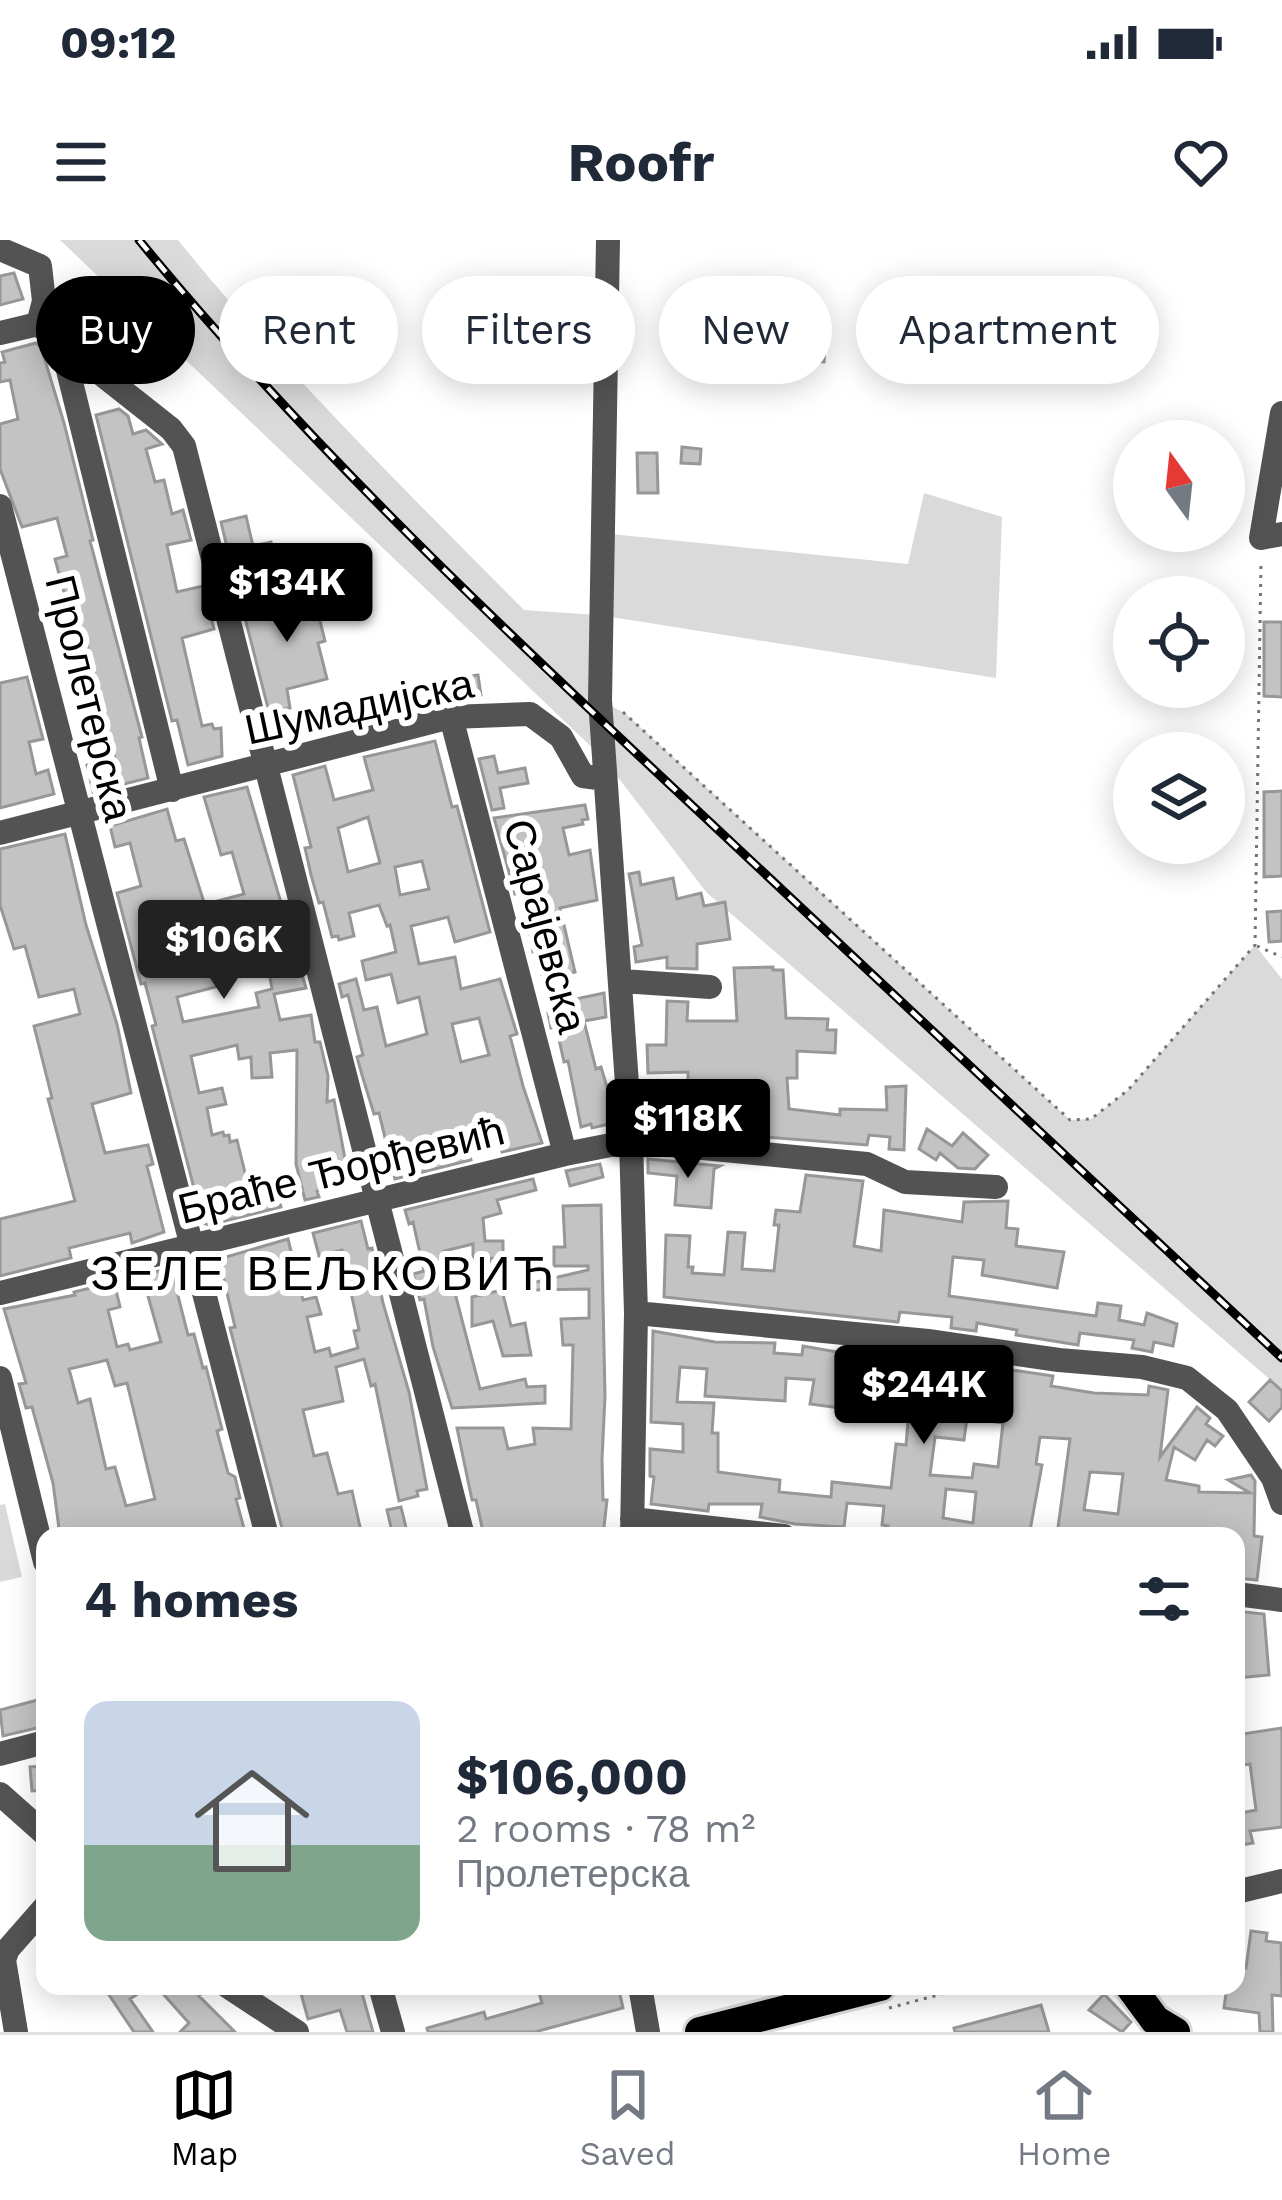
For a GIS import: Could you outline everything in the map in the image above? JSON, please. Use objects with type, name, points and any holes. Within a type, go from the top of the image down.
[{"type":"main road","points":[[700,2032],[845,1995]]},
{"type":"main road","points":[[1137,1995],[1155,2020],[1178,2032]]},
{"type":"main road","points":[[1160,1995],[1178,2032]]},
{"type":"street","points":[[608,240],[600,710],[631,1142],[632,1527]]},
{"type":"street","points":[[0,249],[41,253]]},
{"type":"street","points":[[0,333],[36,324]]},
{"type":"street","points":[[71,384],[172,790]]},
{"type":"street","points":[[112,384],[171,429],[184,446],[461,1527]]},
{"type":"street","points":[[1272,536],[1282,413]]},
{"type":"street","name":"Пролетерска","points":[[0,506],[265,1527]]},
{"type":"street","name":"Шумадијска","points":[[0,833],[451,717],[530,714],[561,736],[583,776],[604,779]]},
{"type":"street","name":"Сарајевска","points":[[451,717],[565,1154]]},
{"type":"street","points":[[622,981],[710,987]]},
{"type":"street","name":"Браће Ђорђевић","points":[[0,1293],[565,1154],[631,1142],[867,1164],[905,1182],[996,1187]]},
{"type":"street","points":[[635,1313],[928,1341],[1142,1367],[1187,1378],[1210,1394],[1248,1438],[1273,1478],[1282,1503]]},
{"type":"street","points":[[0,1378],[36,1527]]},
{"type":"street","points":[[1245,1595],[1282,1600]]},
{"type":"street","points":[[0,1754],[36,1744]]},
{"type":"street","points":[[0,1794],[36,1826]]},
{"type":"street","points":[[1245,1890],[1282,1881]]},
{"type":"street","points":[[16,2032],[4,1960],[36,1917]]},
{"type":"street","points":[[241,1995],[297,2032]]},
{"type":"street","points":[[383,1995],[393,2032]]},
{"type":"street","points":[[642,1995],[648,2032]]},
{"type":"path","points":[[600,710],[626,714],[1070,1120],[1091,1119],[1127,1090],[1256,945],[1272,536]]},
{"type":"path","points":[[1256,945],[1282,957]]},
{"type":"shaded area","points":[[60,240],[178,240],[219,289],[219,384],[304,384],[524,610],[598,615],[601,533],[908,564],[924,493],[1002,517],[996,678],[599,615],[600,700],[626,714],[1070,1120],[1091,1119],[1128,1090],[1255,945],[1282,979],[1282,1390],[707,893],[603,758],[195,369],[195,276],[98,276]]},
{"type":"shaded area","points":[[5,1504],[22,1577],[0,1582],[0,1505]]},
{"type":"building","points":[[14,273],[23,299],[0,305],[0,276]]},
{"type":"building","points":[[36,343],[36,384],[52,384],[142,737],[148,778],[93,792],[87,765],[115,758],[86,640],[84,635],[76,637],[55,559],[67,556],[57,518],[22,527],[0,469],[0,424],[18,419],[10,380],[0,382],[0,363],[5,362],[2,352]]},
{"type":"building","points":[[119,409],[128,416],[133,434],[146,430],[162,444],[146,449],[155,482],[164,480],[172,514],[183,510],[191,540],[167,545],[177,592],[203,586],[214,629],[182,638],[202,726],[221,728],[222,756],[188,765],[177,720],[172,721],[96,415]]},
{"type":"building","points":[[682,447],[701,449],[700,464],[681,463]]},
{"type":"building","points":[[637,453],[657,453],[658,493],[638,493]]},
{"type":"building","points":[[246,516],[253,546],[271,542],[279,571],[245,580],[236,545],[227,547],[221,522]]},
{"type":"building","points":[[303,580],[325,641],[318,643],[327,679],[287,689],[290,708],[269,712],[244,614],[280,605],[276,587]]},
{"type":"building","points":[[1264,622],[1282,622],[1282,697],[1264,696]]},
{"type":"building","points":[[478,675],[481,695],[456,700],[453,679]]},
{"type":"building","points":[[27,677],[43,739],[29,742],[36,774],[48,770],[54,794],[0,808],[0,683]]},
{"type":"building","points":[[435,741],[490,932],[455,942],[448,917],[411,926],[419,964],[455,957],[461,989],[500,979],[517,1034],[510,1036],[542,1143],[502,1152],[499,1140],[468,1148],[471,1160],[395,1179],[379,1113],[374,1114],[357,1057],[363,1055],[348,995],[342,997],[339,984],[356,979],[364,1010],[377,1007],[386,1046],[427,1034],[419,997],[398,1003],[391,974],[366,980],[362,961],[396,952],[379,905],[349,913],[354,936],[332,937],[311,875],[305,848],[311,847],[293,775],[325,766],[334,800],[373,790],[364,757]],"holes":[[[368,817],[380,863],[348,872],[338,828]],[[422,861],[429,889],[400,895],[395,867]],[[479,1018],[489,1055],[461,1062],[452,1024]]]},
{"type":"building","points":[[494,756],[498,773],[525,768],[528,783],[500,788],[504,808],[492,810],[479,759]]},
{"type":"building","points":[[247,787],[306,988],[274,994],[280,1020],[311,1015],[328,1076],[327,1102],[334,1100],[346,1164],[350,1163],[355,1181],[317,1191],[319,1197],[305,1200],[296,1164],[297,1050],[270,1053],[272,1077],[252,1078],[251,1057],[239,1059],[237,1045],[191,1056],[199,1093],[222,1088],[226,1104],[207,1108],[212,1135],[223,1132],[230,1142],[237,1140],[250,1193],[276,1186],[281,1207],[209,1225],[203,1223],[152,1026],[156,1025],[117,893],[141,886],[130,843],[115,847],[110,826],[167,809],[176,841],[184,839],[207,912],[182,919],[189,945],[211,939],[223,985],[177,997],[183,1022],[259,1007],[256,993],[272,989],[264,944],[243,949],[238,927],[215,934],[206,904],[244,894],[232,852],[221,855],[204,797]]},
{"type":"building","points":[[1282,791],[1282,876],[1264,877],[1264,792]]},
{"type":"building","points":[[585,805],[588,819],[563,828],[569,855],[590,850],[597,900],[560,908],[575,972],[566,974],[571,1000],[604,993],[606,1017],[584,1021],[596,1069],[601,1067],[610,1097],[613,1123],[592,1128],[591,1124],[581,1127],[568,1061],[564,1062],[556,1026],[551,1028],[548,1013],[557,1010],[550,978],[543,980],[537,951],[533,952],[520,893],[515,894],[494,818]]},
{"type":"building","points":[[65,834],[131,1093],[92,1104],[105,1153],[148,1145],[153,1164],[147,1166],[164,1232],[132,1243],[130,1233],[69,1248],[71,1258],[0,1276],[0,1219],[75,1201],[34,1026],[80,1014],[74,989],[39,997],[25,946],[14,949],[0,905],[0,849]]},
{"type":"building","points":[[639,872],[641,885],[673,878],[677,899],[701,893],[704,906],[725,902],[730,939],[697,944],[697,969],[667,968],[667,957],[636,962],[634,947],[642,945],[629,874]]},
{"type":"building","points":[[1282,911],[1282,941],[1269,942],[1267,912]]},
{"type":"building","points":[[734,968],[783,970],[786,1018],[828,1019],[827,1030],[836,1030],[835,1053],[797,1051],[797,1078],[787,1078],[789,1109],[840,1115],[840,1109],[887,1110],[886,1087],[906,1086],[904,1150],[889,1149],[890,1137],[869,1135],[867,1145],[754,1136],[758,1101],[711,1101],[709,1132],[677,1129],[679,1106],[688,1107],[688,1072],[648,1073],[647,1045],[666,1045],[667,1001],[688,1002],[687,1021],[737,1021]]},
{"type":"building","points":[[927,1129],[952,1146],[963,1133],[988,1155],[975,1169],[958,1168],[940,1153],[936,1160],[919,1149]]},
{"type":"building","points":[[648,1159],[720,1166],[714,1169],[711,1208],[675,1205],[677,1176],[648,1173]]},
{"type":"building","points":[[600,1164],[603,1177],[570,1186],[566,1171]]},
{"type":"building","points":[[806,1175],[863,1181],[854,1246],[881,1251],[884,1210],[962,1222],[964,1202],[1008,1201],[1006,1228],[1018,1229],[1016,1246],[1064,1252],[1057,1288],[982,1275],[984,1260],[953,1257],[949,1296],[1096,1316],[1098,1303],[1121,1306],[1119,1320],[1144,1325],[1147,1313],[1177,1324],[1173,1346],[1154,1342],[1152,1352],[1132,1348],[1134,1340],[1080,1333],[1078,1345],[977,1323],[976,1331],[951,1328],[952,1317],[900,1312],[898,1322],[664,1297],[666,1235],[690,1236],[688,1267],[693,1267],[692,1273],[724,1275],[728,1232],[745,1233],[742,1269],[774,1271],[776,1210],[800,1212]]},
{"type":"building","points":[[533,1179],[536,1190],[497,1200],[501,1213],[483,1218],[485,1241],[503,1241],[503,1259],[473,1265],[473,1244],[444,1251],[480,1389],[525,1379],[527,1387],[545,1386],[545,1403],[452,1408],[413,1274],[424,1271],[413,1222],[409,1224],[405,1210]]},
{"type":"building","points":[[601,1205],[604,1527],[482,1527],[457,1428],[503,1428],[508,1449],[535,1444],[533,1428],[571,1429],[573,1345],[563,1345],[561,1319],[589,1318],[589,1289],[529,1290],[528,1284],[588,1270],[588,1266],[554,1266],[554,1247],[565,1247],[563,1206]]},
{"type":"building","points":[[361,1221],[409,1392],[427,1489],[399,1501],[375,1384],[371,1386],[364,1359],[336,1367],[343,1401],[303,1410],[314,1456],[327,1453],[338,1494],[352,1491],[360,1527],[282,1527],[230,1328],[235,1327],[219,1259],[288,1239],[303,1300],[316,1297],[321,1314],[307,1317],[315,1352],[329,1348],[331,1356],[358,1348],[354,1331],[359,1330],[342,1250],[319,1256],[313,1233]]},
{"type":"building","points":[[171,1268],[188,1335],[194,1334],[206,1367],[222,1429],[217,1431],[228,1473],[235,1477],[244,1527],[59,1527],[53,1483],[32,1407],[26,1408],[19,1384],[26,1383],[4,1309],[114,1282],[120,1307],[108,1310],[117,1347],[128,1344],[130,1350],[161,1342],[142,1275]],"holes":[[[107,1360],[115,1386],[127,1383],[155,1499],[126,1506],[115,1467],[106,1469],[90,1399],[78,1403],[69,1369]]]},
{"type":"building","points":[[502,1290],[511,1326],[525,1323],[531,1355],[503,1356],[493,1321],[472,1326],[472,1297]]},
{"type":"building","points":[[653,1331],[715,1342],[775,1343],[774,1353],[802,1355],[803,1346],[956,1369],[957,1362],[1053,1376],[1051,1386],[1094,1393],[1148,1395],[1149,1386],[1168,1390],[1160,1457],[1197,1407],[1210,1418],[1206,1424],[1223,1436],[1215,1446],[1207,1440],[1195,1460],[1174,1447],[1166,1480],[1199,1486],[1199,1492],[1250,1493],[1228,1480],[1251,1475],[1255,1481],[1254,1536],[1262,1537],[1257,1580],[1245,1579],[1245,1527],[1058,1527],[1070,1439],[1040,1437],[1036,1464],[1042,1465],[1031,1527],[888,1527],[882,1525],[884,1506],[847,1503],[844,1527],[760,1517],[762,1504],[709,1504],[708,1511],[651,1504],[650,1449],[683,1452],[683,1424],[651,1422]],"holes":[[[680,1367],[707,1369],[705,1396],[785,1401],[786,1378],[814,1380],[810,1404],[848,1409],[877,1420],[887,1384],[911,1387],[906,1445],[896,1444],[891,1488],[832,1482],[831,1497],[779,1492],[780,1480],[718,1472],[718,1433],[712,1433],[714,1403],[677,1402]],[[967,1418],[1003,1423],[998,1467],[974,1464],[972,1478],[930,1475],[935,1437],[964,1440]],[[1090,1472],[1123,1474],[1118,1514],[1084,1510]],[[946,1489],[976,1492],[973,1523],[943,1518]]]},
{"type":"building","points":[[1270,1380],[1282,1391],[1282,1407],[1269,1421],[1249,1402]]},
{"type":"building","points":[[401,1507],[406,1527],[391,1527],[387,1510]]},
{"type":"building","points":[[1245,1612],[1264,1614],[1269,1675],[1245,1677]]},
{"type":"building","points":[[36,1700],[36,1728],[3,1736],[0,1710]]},
{"type":"building","points":[[1282,1728],[1282,1827],[1250,1831],[1253,1843],[1245,1844],[1245,1812],[1256,1810],[1250,1764],[1245,1765],[1245,1734]]},
{"type":"building","points":[[30,1767],[36,1767],[36,1791],[32,1791]]},
{"type":"building","points":[[1251,1931],[1267,1933],[1266,1941],[1281,1943],[1282,1996],[1272,1995],[1273,2032],[1260,2032],[1259,2013],[1224,2008],[1226,1995],[1245,1995]]},
{"type":"building","points":[[109,1995],[136,1995],[130,1999],[153,2032],[134,2032]]},
{"type":"building","points":[[164,1995],[200,1995],[235,2032],[180,2032],[189,2023]]},
{"type":"building","points":[[301,1995],[363,1995],[373,2032],[347,2032],[340,2010],[308,2019]]},
{"type":"building","points":[[540,1995],[620,1995],[623,2008],[535,2032],[428,2032],[427,2028],[484,2012],[486,2019],[542,2003]]},
{"type":"building","points":[[1105,1995],[1131,2022],[1122,2032],[1089,2010]]},
{"type":"building","points":[[1041,2005],[1049,2032],[955,2032],[954,2028]]},
{"type":"railway","points":[[139,240],[270,391],[480,605],[1282,1358]]},
{"type":"district","name":"ЗЕЛЕ ВЕЉКОВИЋ","points":[[324,1273]]}]
